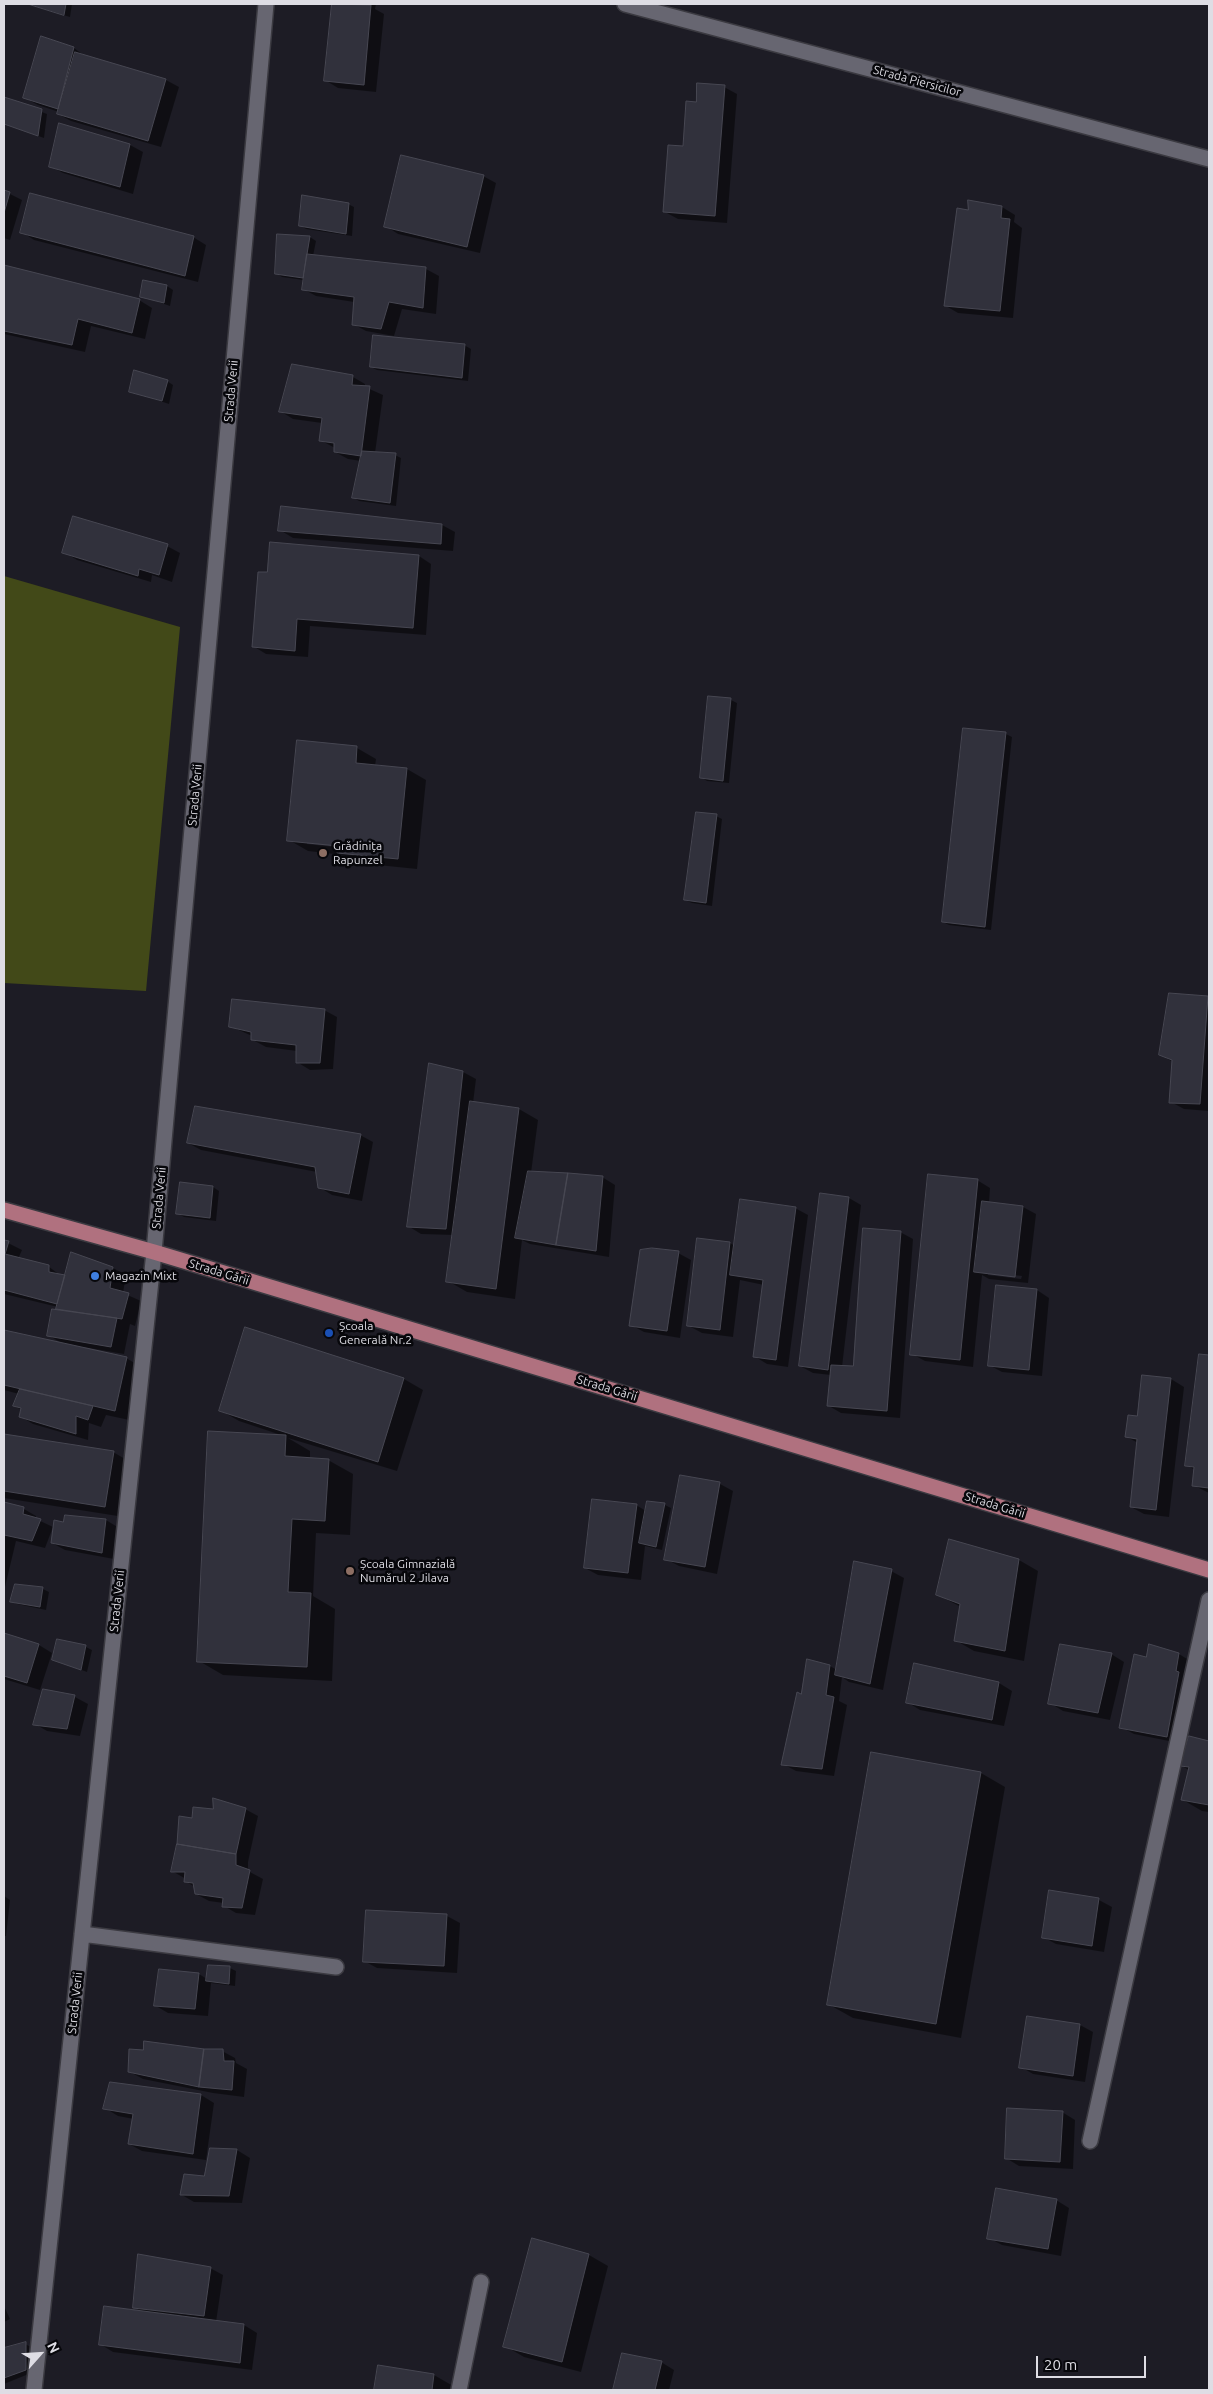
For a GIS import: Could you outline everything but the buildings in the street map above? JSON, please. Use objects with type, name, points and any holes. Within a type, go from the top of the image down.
[{"type":"main road","name":"Strada Gării","points":[[4,1210],[154,1252],[1209,1570]]},
{"type":"street","name":"Strada Verii","points":[[34,2390],[154,1252],[266,4]]},
{"type":"street","name":"Strada Piersicilor","points":[[625,4],[1209,159]]},
{"type":"street","points":[[1090,2141],[1209,1600]]},
{"type":"street","points":[[82,1934],[336,1967]]},
{"type":"street","points":[[459,2390],[481,2282]]},
{"type":"green space","points":[[4,576],[180,627],[146,991],[4,983]]},
{"type":"place","name":"Grădinița Rapunzel","points":[[323,853]]},
{"type":"place","name":"Magazin Mixt","points":[[95,1276]]},
{"type":"place","name":"Școala Generală Nr.2","points":[[329,1333]]},
{"type":"place","name":"Școala Gimnazială Numărul 2 Jilava","points":[[350,1571]]}]
